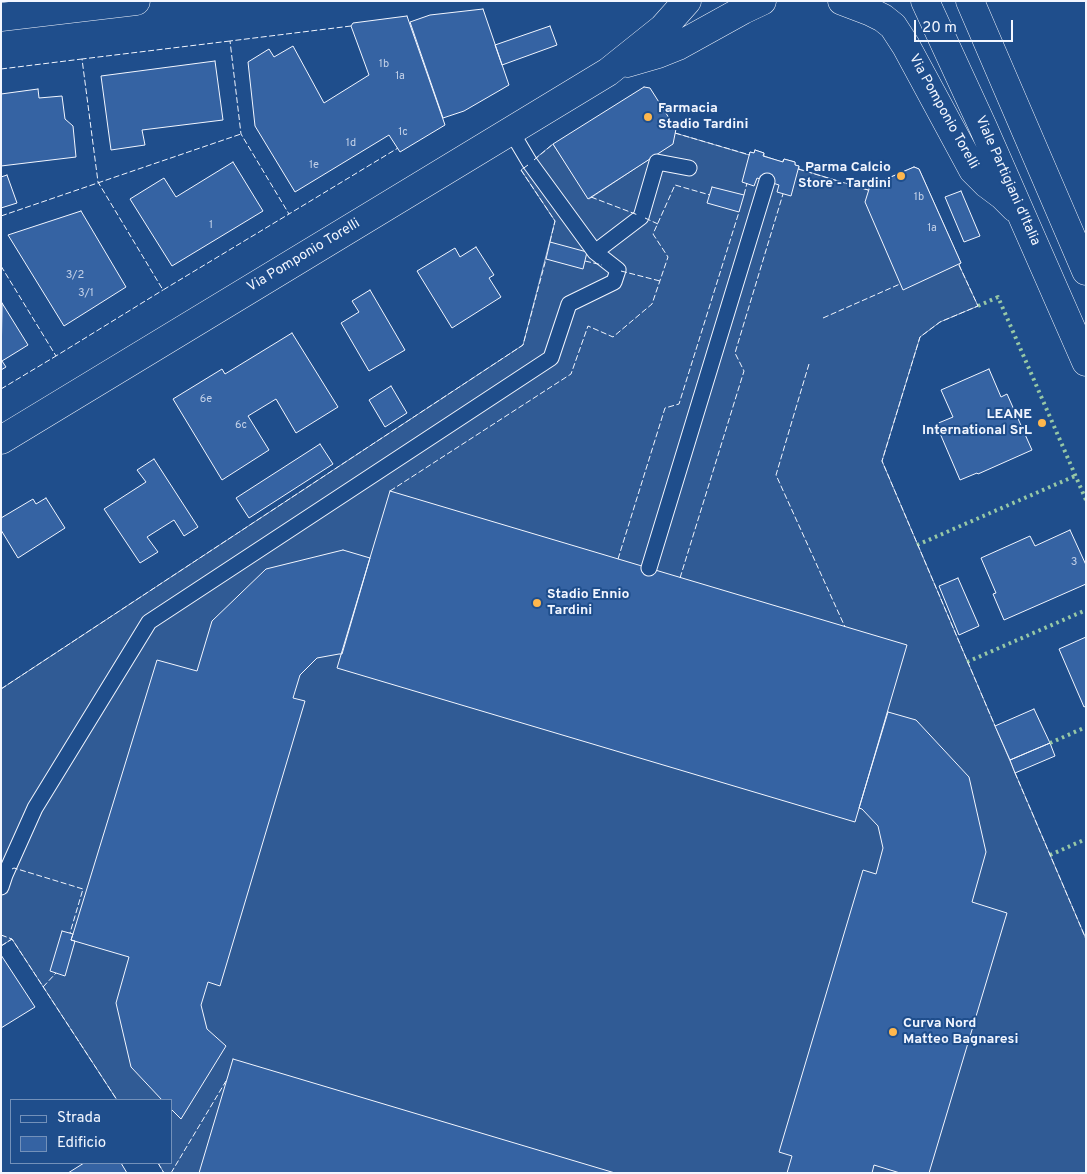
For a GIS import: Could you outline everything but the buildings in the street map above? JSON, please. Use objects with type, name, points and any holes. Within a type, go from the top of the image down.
[{"type":"main road","points":[[1,17],[136,1]]},
{"type":"main road","name":"Via Pomponio Torelli","points":[[608,72],[663,28],[687,1]]},
{"type":"main road","name":"Via Pomponio Torelli","points":[[1,440],[608,72],[627,62],[658,54],[678,46],[762,1]]},
{"type":"main road","name":"Via Pomponio Torelli","points":[[842,1],[883,18],[900,35],[973,170],[1010,202],[1032,238]]},
{"type":"main road","name":"Viale Partigiani d'Italia","points":[[925,1],[1086,362]]},
{"type":"main road","points":[[970,1],[1086,271]]},
{"type":"main road","points":[[984,1],[986,38]]},
{"type":"lane","points":[[1,887],[5,874],[36,808],[149,622],[551,358],[569,304],[614,282],[618,270],[595,252],[530,163],[511,131]]},
{"type":"lane","points":[[595,252],[641,217],[657,162],[689,168]]},
{"type":"lane","points":[[649,568],[766,181]]},
{"type":"shaded area","name":"Stadio Ennio Tardini","points":[[675,133],[749,155],[750,152],[754,153],[755,150],[764,153],[764,156],[782,162],[784,159],[795,162],[799,169],[868,190],[870,186],[914,167],[919,169],[961,263],[959,265],[978,306],[940,322],[920,337],[882,461],[1086,939],[1086,1173],[164,1173],[159,1164],[172,1164],[172,1099],[116,1099],[12,939],[1,946],[1,689],[523,345],[555,221],[521,170],[553,144],[589,199],[672,144]]},
{"type":"hedge","points":[[978,306],[998,297],[1086,500]]},
{"type":"hedge","points":[[917,545],[1075,476]]},
{"type":"hedge","points":[[967,662],[1086,610]]},
{"type":"hedge","points":[[1050,743],[1086,727]]},
{"type":"hedge","points":[[1050,855],[1086,839]]},
{"type":"fence","points":[[351,26],[230,41],[241,134],[289,214],[398,148]]},
{"type":"fence","points":[[230,41],[82,59],[98,182],[163,290],[289,214]]},
{"type":"fence","points":[[1,69],[82,59]]},
{"type":"fence","points":[[675,133],[750,155]]},
{"type":"fence","points":[[1,216],[241,134]]},
{"type":"fence","points":[[534,160],[553,144]]},
{"type":"fence","points":[[528,165],[521,170],[555,221],[550,242]]},
{"type":"fence","points":[[798,169],[868,190]]},
{"type":"fence","points":[[744,195],[747,183]]},
{"type":"fence","points":[[390,491],[571,374],[588,326],[613,337],[652,304],[668,257],[653,234],[675,185],[710,195]]},
{"type":"fence","points":[[680,578],[744,371],[735,353],[783,194]]},
{"type":"fence","points":[[591,197],[638,215]]},
{"type":"fence","points":[[618,559],[665,408],[679,404],[739,212]]},
{"type":"fence","points":[[645,218],[658,224]]},
{"type":"fence","points":[[1,689],[523,345],[546,259]]},
{"type":"fence","points":[[585,261],[602,265]]},
{"type":"fence","points":[[959,265],[978,306],[940,322],[920,337],[882,461],[995,726]]},
{"type":"fence","points":[[1,266],[56,356],[163,290]]},
{"type":"fence","points":[[621,271],[660,281]]},
{"type":"fence","points":[[823,318],[900,284]]},
{"type":"fence","points":[[1,389],[56,356]]},
{"type":"fence","points":[[809,364],[776,475],[845,627]]},
{"type":"fence","points":[[1015,773],[1086,939]]},
{"type":"fence","points":[[12,869],[14,868],[83,889],[70,933]]},
{"type":"fence","points":[[1,935],[12,939],[116,1099]]},
{"type":"fence","points":[[1,946],[12,939]]},
{"type":"fence","points":[[43,987],[56,973]]},
{"type":"fence","points":[[171,1173],[226,1081]]},
{"type":"fence","points":[[159,1164],[164,1173]]},
{"type":"place","name":"Farmacia Stadio Tardini","points":[[648,117]]},
{"type":"place","name":"Parma Calcio Store - Tardini","points":[[901,176]]},
{"type":"place","name":"LEANE International SrL","points":[[1042,423]]},
{"type":"place","name":"Stadio Ennio Tardini","points":[[537,603]]},
{"type":"place","name":"Curva Nord Matteo Bagnaresi","points":[[893,1032]]}]
